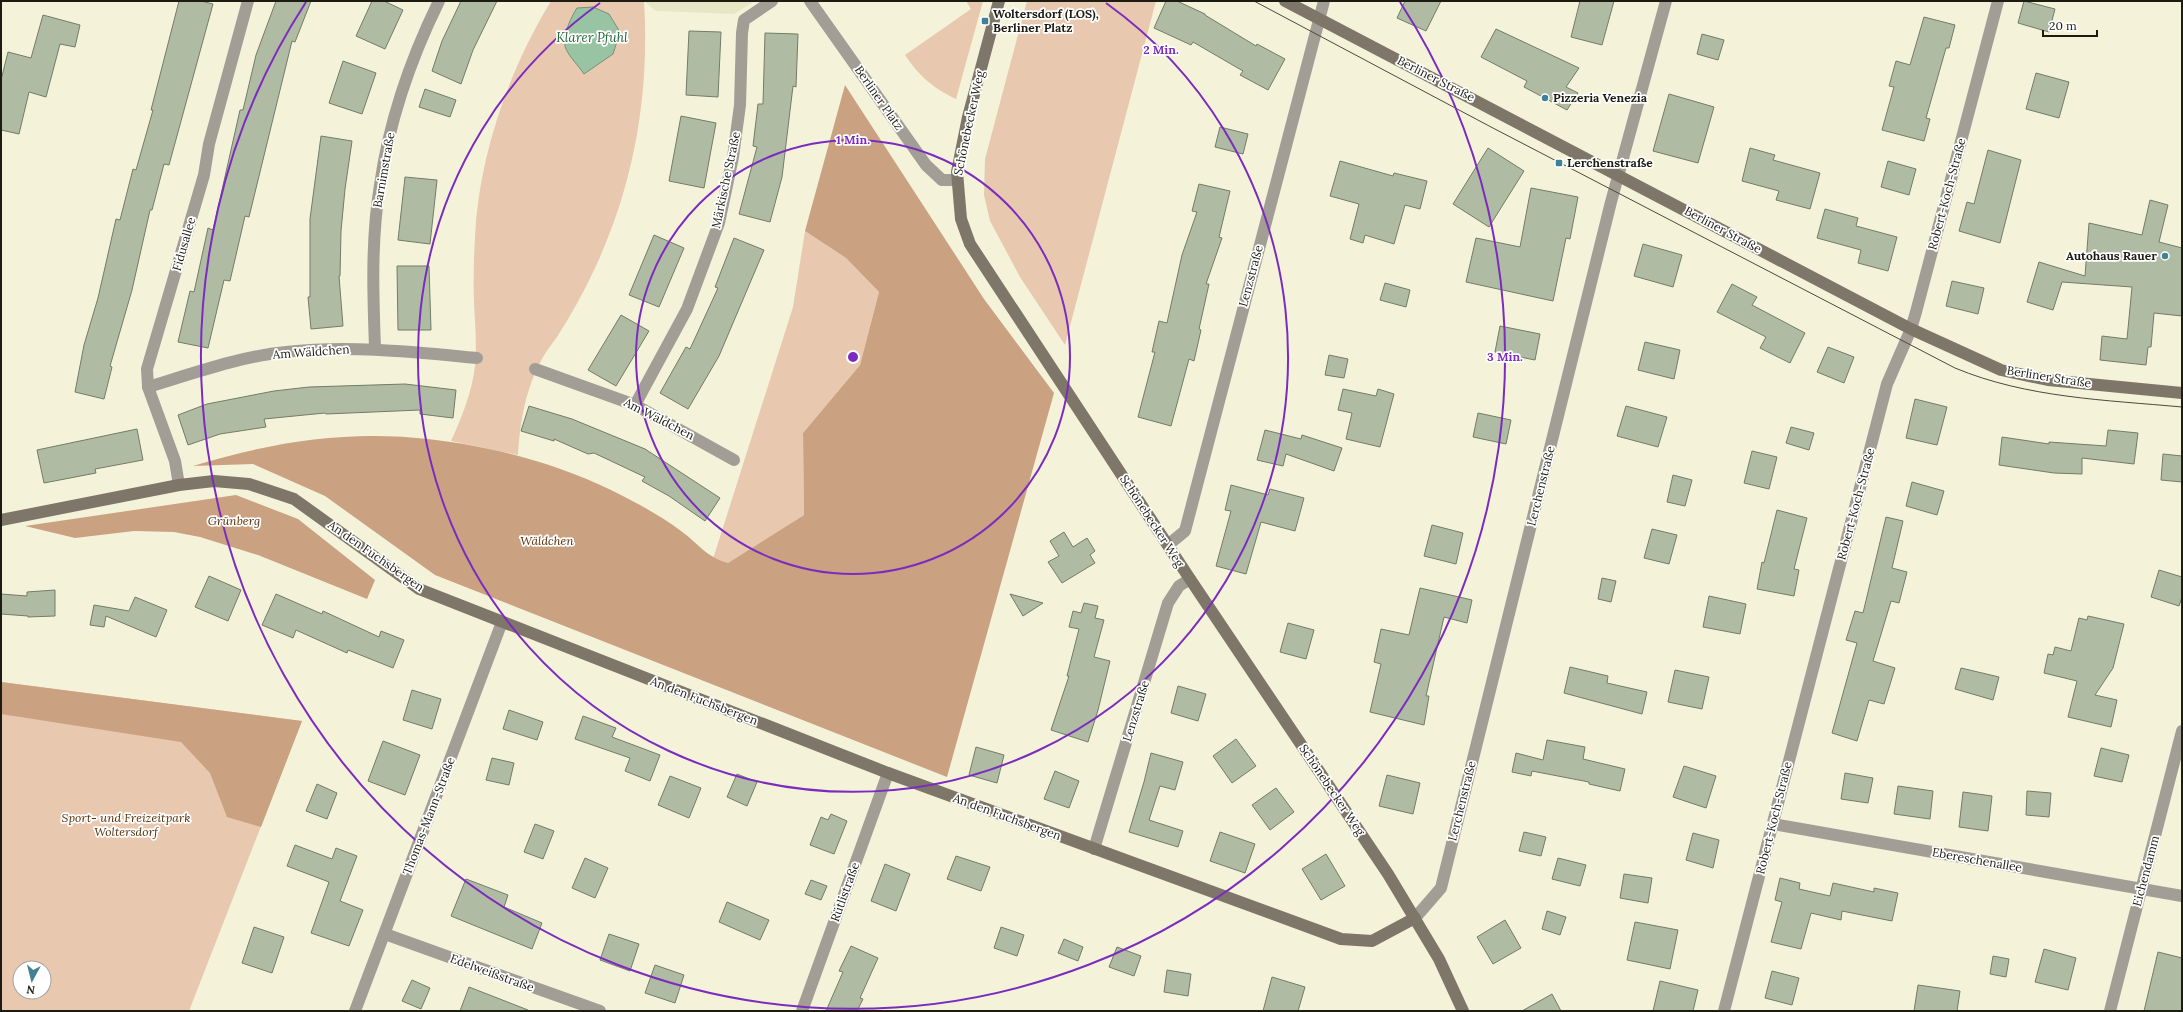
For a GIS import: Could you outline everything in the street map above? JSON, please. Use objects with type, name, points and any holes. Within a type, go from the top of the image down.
[{"type":"street","name":"Fidusallee","points":[[179,485],[175,461],[148,388],[148,369],[204,175],[209,144],[248,1]]},
{"type":"street","name":"Barnimstraße","points":[[375,348],[373,286],[380,185],[389,136],[407,78],[439,1]]},
{"type":"street","name":"Märkische Straße","points":[[635,405],[687,309],[719,223],[733,157],[740,105],[742,33],[744,20],[772,1]]},
{"type":"street","name":"Berliner Platz","points":[[810,1],[926,165],[942,180],[957,180]]},
{"type":"street","name":"Schönebecker Weg","points":[[999,1],[968,118],[957,180],[961,219],[970,244],[1010,309],[1388,874],[1439,959],[1463,1011]]},
{"type":"street","name":"Berliner Straße","points":[[1285,1],[1911,330],[2007,372],[2048,380],[2182,393]]},
{"type":"street","name":"Lenzstraße","points":[[1168,545],[1185,531],[1324,1]]},
{"type":"street","name":"Lerchenstraße","points":[[1415,918],[1440,888],[1618,175],[1631,133],[1666,1]]},
{"type":"street","name":"Robert-Koch-Straße","points":[[1724,1011],[1887,384],[1911,330],[1998,1]]},
{"type":"street","name":"Am Wäldchen","points":[[148,388],[223,365],[285,352],[375,348],[477,358]]},
{"type":"street","name":"Am Wäldchen","points":[[535,370],[635,405],[734,460]]},
{"type":"street","name":"An den Fuchsbergen","points":[[1,520],[179,485],[214,481],[249,484],[294,499],[419,589],[888,773],[1341,939],[1372,941],[1415,918]]},
{"type":"street","name":"Lenzstraße","points":[[1094,849],[1168,603],[1180,586],[1190,579]]},
{"type":"street","name":"Thomas-Mann-Straße","points":[[355,1011],[502,622]]},
{"type":"street","name":"Eichendamm","points":[[2110,1011],[2182,731]]},
{"type":"street","name":"Rütlistraße","points":[[802,1011],[888,773]]},
{"type":"street","name":"Ebereschenallee","points":[[1773,824],[2182,896]]},
{"type":"street","name":"Edelweißstraße","points":[[385,934],[600,1011]]},
{"type":"shaded area","points":[[644,1],[755,1],[734,14],[656,11]]},
{"type":"green space","points":[[551,1],[644,1],[644,70],[636,138],[620,204],[609,236],[586,286],[562,329],[543,357],[532,380],[522,417],[518,455],[451,441],[466,404],[472,385],[475,366],[475,236],[478,205],[490,144],[499,114],[522,55]]},
{"type":"green space","points":[[966,1],[983,1],[956,99],[927,81],[905,55],[971,9]]},
{"type":"green space","points":[[1027,1],[1156,1],[1065,345],[1020,277],[990,221],[984,195],[985,159]]},
{"type":"green space","name":"Wäldchen","points":[[845,85],[984,299],[1054,393],[947,777],[435,575],[325,496],[253,464],[193,466],[232,455],[269,447],[342,437],[379,436],[454,442],[524,458],[554,467],[597,483],[656,514],[681,531],[708,554],[728,563],[804,515],[803,433],[860,365],[879,292],[846,258],[805,231]]},
{"type":"green space","points":[[805,231],[846,258],[879,292],[860,365],[803,433],[804,515],[728,563],[713,559],[793,307]]},
{"type":"green space","name":"Grünberg","points":[[236,495],[298,519],[375,580],[367,599],[258,555],[200,537],[174,532],[134,531],[75,538],[25,526]]},
{"type":"green space","name":"Sport- und Freizeitpark Woltersdorf","points":[[1,682],[302,721],[189,1011],[1,1011]]},
{"type":"green space","points":[[1,682],[302,721],[261,827],[227,817],[210,773],[181,742],[1,714]]},
{"type":"water","name":"Klarer Pfuhl","points":[[593,7],[609,14],[620,32],[613,54],[584,74],[566,49],[565,39],[570,22],[577,8]]},
{"type":"building","points":[[179,1],[201,1],[213,4],[169,165],[164,164],[152,210],[150,210],[132,290],[110,366],[112,367],[104,399],[75,392],[84,345],[98,298],[116,219],[120,220],[133,169],[136,170],[153,110],[151,110]]},
{"type":"building","points":[[276,1],[311,1],[295,42],[292,41],[249,217],[245,216],[230,281],[224,280],[208,348],[178,342],[190,291],[194,292],[208,228],[213,230],[240,110],[243,110],[256,55]]},
{"type":"building","points":[[372,1],[384,1],[403,10],[385,49],[356,36]]},
{"type":"building","points":[[461,1],[497,1],[473,50],[461,84],[432,71],[442,41]]},
{"type":"building","points":[[1166,1],[1177,1],[1205,14],[1256,46],[1257,44],[1285,59],[1268,90],[1240,75],[1243,71],[1193,42],[1191,45],[1154,28]]},
{"type":"building","points":[[1405,1],[1441,1],[1426,31],[1397,18]]},
{"type":"building","points":[[1580,1],[1614,1],[1602,45],[1571,37]]},
{"type":"building","points":[[2024,1],[2055,9],[2049,32],[2018,23]]},
{"type":"building","points":[[43,15],[80,25],[75,47],[60,44],[46,97],[29,92],[19,134],[1,130],[1,80],[8,52],[31,58]]},
{"type":"building","points":[[1924,17],[1955,25],[1949,48],[1946,48],[1926,118],[1930,119],[1924,141],[1882,130],[1894,87],[1889,86],[1896,61],[1910,65]]},
{"type":"building","points":[[1496,29],[1579,68],[1566,87],[1578,93],[1567,110],[1524,87],[1527,81],[1481,57]]},
{"type":"building","points":[[689,31],[721,32],[718,97],[686,95]]},
{"type":"building","points":[[765,33],[798,34],[796,87],[793,86],[782,177],[770,222],[739,214],[757,147],[753,146],[758,104],[763,104]]},
{"type":"building","points":[[1702,34],[1724,40],[1718,60],[1697,54]]},
{"type":"building","points":[[343,61],[376,73],[362,114],[329,103]]},
{"type":"building","points":[[2036,73],[2069,82],[2059,118],[2026,109]]},
{"type":"building","points":[[425,89],[456,100],[450,117],[419,107]]},
{"type":"building","points":[[1669,94],[1714,107],[1698,163],[1653,151]]},
{"type":"building","points":[[681,116],[716,123],[704,188],[669,181]]},
{"type":"building","points":[[1220,127],[1248,134],[1243,154],[1215,147]]},
{"type":"building","points":[[321,136],[352,141],[341,231],[339,276],[343,326],[311,329],[308,297],[310,297],[310,219]]},
{"type":"building","points":[[1488,148],[1524,171],[1489,227],[1453,204]]},
{"type":"building","points":[[1750,148],[1775,155],[1773,160],[1820,173],[1810,209],[1776,200],[1779,191],[1742,181]]},
{"type":"building","points":[[1988,150],[2021,160],[2000,243],[1959,231],[1967,202],[1974,204]]},
{"type":"building","points":[[1340,161],[1393,176],[1394,173],[1427,181],[1420,209],[1405,205],[1394,244],[1365,235],[1363,243],[1350,239],[1359,204],[1330,196]]},
{"type":"building","points":[[1888,161],[1916,169],[1909,195],[1881,187]]},
{"type":"building","points":[[405,177],[437,180],[430,244],[398,240]]},
{"type":"building","points":[[1199,184],[1230,191],[1219,237],[1222,238],[1206,284],[1209,284],[1199,329],[1201,330],[1194,361],[1189,359],[1171,426],[1138,417],[1155,352],[1152,352],[1159,321],[1167,323],[1182,255],[1197,212],[1192,211]]},
{"type":"building","points":[[1531,188],[1578,197],[1570,239],[1566,238],[1553,301],[1466,282],[1476,238],[1520,247]]},
{"type":"building","points":[[2150,200],[2168,205],[2159,242],[2182,248],[2182,316],[2154,313],[2151,347],[2148,347],[2146,365],[2100,360],[2102,336],[2127,339],[2132,287],[2062,282],[2053,310],[2027,302],[2039,262],[2085,276],[2089,223],[2142,235]]},
{"type":"building","points":[[1825,209],[1858,218],[1856,226],[1897,237],[1888,271],[1858,263],[1861,250],[1817,238]]},
{"type":"building","points":[[654,235],[684,248],[659,307],[629,295]]},
{"type":"building","points":[[734,238],[764,250],[719,356],[688,409],[660,393],[686,347],[690,349],[718,288],[715,287]]},
{"type":"building","points":[[1643,244],[1682,255],[1673,287],[1634,276]]},
{"type":"building","points":[[397,266],[429,266],[431,330],[398,330]]},
{"type":"building","points":[[1952,281],[1984,288],[1978,314],[1946,306]]},
{"type":"building","points":[[1385,283],[1410,290],[1406,307],[1380,300]]},
{"type":"building","points":[[1732,284],[1757,297],[1752,305],[1805,333],[1790,363],[1760,348],[1766,337],[1717,312]]},
{"type":"building","points":[[621,315],[649,331],[616,386],[588,370]]},
{"type":"building","points":[[1500,326],[1540,334],[1535,360],[1495,352]]},
{"type":"building","points":[[1645,342],[1680,350],[1674,379],[1638,370]]},
{"type":"building","points":[[1828,347],[1854,357],[1844,383],[1817,372]]},
{"type":"building","points":[[1329,355],[1348,359],[1344,378],[1325,375]]},
{"type":"building","points":[[405,384],[456,390],[453,418],[420,414],[420,410],[325,413],[264,419],[266,427],[220,434],[188,445],[178,415],[207,404],[274,391],[309,387]]},
{"type":"building","points":[[1343,389],[1376,396],[1378,389],[1394,394],[1380,447],[1346,439],[1352,413],[1338,410]]},
{"type":"building","points":[[1915,399],[1947,407],[1937,445],[1906,438]]},
{"type":"building","points":[[529,406],[572,419],[645,449],[720,498],[705,521],[669,496],[642,481],[645,477],[594,453],[588,454],[554,439],[554,441],[521,431]]},
{"type":"building","points":[[1626,406],[1667,417],[1658,447],[1617,436]]},
{"type":"building","points":[[1478,413],[1511,420],[1506,444],[1473,437]]},
{"type":"building","points":[[1791,427],[1814,433],[1809,450],[1786,443]]},
{"type":"building","points":[[137,429],[143,460],[95,469],[96,473],[44,483],[37,450]]},
{"type":"building","points":[[1265,430],[1301,439],[1302,435],[1342,448],[1334,471],[1286,454],[1283,466],[1257,460]]},
{"type":"building","points":[[2108,430],[2138,433],[2134,464],[2082,458],[2082,474],[2054,473],[1999,465],[2002,437],[2049,444],[2049,442],[2106,446]]},
{"type":"building","points":[[1752,451],[1777,457],[1769,489],[1744,483]]},
{"type":"building","points":[[2163,454],[2182,456],[2182,482],[2161,480]]},
{"type":"building","points":[[1673,475],[1692,480],[1685,506],[1667,502]]},
{"type":"building","points":[[1912,482],[1944,491],[1937,515],[1906,506]]},
{"type":"building","points":[[1231,485],[1268,495],[1270,489],[1304,498],[1295,531],[1261,522],[1246,574],[1216,566],[1231,511],[1225,510]]},
{"type":"building","points":[[1777,510],[1807,518],[1794,569],[1799,570],[1794,596],[1757,589],[1762,562],[1764,563]]},
{"type":"building","points":[[1886,517],[1903,521],[1892,568],[1907,572],[1899,603],[1891,601],[1873,661],[1895,668],[1884,704],[1869,700],[1857,741],[1832,733],[1857,643],[1846,640],[1855,611],[1863,613]]},
{"type":"building","points":[[1432,525],[1463,533],[1456,564],[1424,556]]},
{"type":"building","points":[[1652,529],[1677,535],[1669,564],[1644,558]]},
{"type":"building","points":[[1064,532],[1073,547],[1087,538],[1095,551],[1090,555],[1095,563],[1062,583],[1048,562],[1059,556],[1050,541]]},
{"type":"building","points":[[2159,570],[2182,577],[2182,597],[2179,606],[2151,597]]},
{"type":"building","points":[[209,576],[241,590],[228,621],[195,607]]},
{"type":"building","points":[[1602,578],[1616,581],[1611,602],[1598,599]]},
{"type":"building","points":[[1420,588],[1472,600],[1467,623],[1444,617],[1426,696],[1429,696],[1424,725],[1370,712],[1381,664],[1374,662],[1381,629],[1409,635]]},
{"type":"building","points":[[55,590],[55,616],[28,617],[1,614],[1,594],[27,596],[27,592]]},
{"type":"building","points":[[276,594],[322,614],[323,611],[379,637],[381,631],[404,640],[393,668],[348,650],[347,653],[296,630],[293,638],[262,625]]},
{"type":"building","points":[[1010,594],[1043,603],[1023,616]]},
{"type":"building","points":[[1709,596],[1746,604],[1740,634],[1703,627]]},
{"type":"building","points":[[135,597],[167,610],[156,637],[106,616],[104,627],[90,625],[94,605],[129,611]]},
{"type":"building","points":[[1084,603],[1098,606],[1095,618],[1104,620],[1094,657],[1110,661],[1098,710],[1088,742],[1051,730],[1069,676],[1067,676],[1079,629],[1069,627],[1073,611],[1081,613]]},
{"type":"building","points":[[2088,616],[2124,624],[2113,668],[2095,695],[2117,700],[2111,727],[2068,717],[2077,681],[2044,673],[2048,654],[2053,655],[2055,647],[2071,651],[2079,618],[2087,620]]},
{"type":"building","points":[[1288,623],[1314,630],[1306,659],[1280,652]]},
{"type":"building","points":[[1570,667],[1608,676],[1607,683],[1647,692],[1642,714],[1564,693]]},
{"type":"building","points":[[1961,668],[1999,677],[1993,700],[1955,689]]},
{"type":"building","points":[[1675,670],[1709,677],[1702,709],[1668,702]]},
{"type":"building","points":[[1178,686],[1206,694],[1198,721],[1171,713]]},
{"type":"building","points":[[412,690],[441,699],[432,729],[403,720]]},
{"type":"building","points":[[509,710],[543,722],[537,740],[503,729]]},
{"type":"building","points":[[583,716],[616,728],[612,737],[660,755],[650,781],[625,771],[630,758],[575,739]]},
{"type":"building","points":[[1236,739],[1256,766],[1232,783],[1213,756]]},
{"type":"building","points":[[1547,740],[1585,747],[1583,759],[1625,769],[1620,791],[1589,784],[1589,782],[1532,771],[1531,776],[1512,772],[1516,753],[1543,760]]},
{"type":"building","points":[[383,741],[420,755],[405,795],[368,781]]},
{"type":"building","points":[[976,747],[1004,755],[997,783],[969,775]]},
{"type":"building","points":[[2101,748],[2129,755],[2122,782],[2094,776]]},
{"type":"building","points":[[1151,753],[1183,762],[1175,790],[1160,786],[1149,820],[1183,831],[1178,847],[1129,832]]},
{"type":"building","points":[[492,758],[514,763],[509,785],[486,780]]},
{"type":"building","points":[[1684,766],[1716,776],[1706,808],[1673,797]]},
{"type":"building","points":[[1055,771],[1079,781],[1069,808],[1044,799]]},
{"type":"building","points":[[1845,773],[1873,778],[1868,803],[1841,799]]},
{"type":"building","points":[[737,774],[757,782],[747,806],[727,797]]},
{"type":"building","points":[[1387,775],[1420,783],[1413,814],[1379,806]]},
{"type":"building","points":[[670,776],[701,788],[689,818],[658,805]]},
{"type":"building","points":[[317,784],[337,793],[327,819],[306,811]]},
{"type":"building","points":[[1898,786],[1933,791],[1930,819],[1894,814]]},
{"type":"building","points":[[1276,788],[1294,812],[1270,830],[1252,805]]},
{"type":"building","points":[[2027,791],[2051,793],[2049,817],[2026,815]]},
{"type":"building","points":[[1963,792],[1992,796],[1988,831],[1959,827]]},
{"type":"building","points":[[831,814],[847,821],[834,854],[810,845],[821,817],[828,820]]},
{"type":"building","points":[[535,824],[554,831],[543,859],[524,852]]},
{"type":"building","points":[[1220,832],[1255,844],[1245,873],[1210,861]]},
{"type":"building","points":[[1524,832],[1546,837],[1541,856],[1519,851]]},
{"type":"building","points":[[1693,833],[1719,840],[1713,868],[1686,860]]},
{"type":"building","points":[[295,845],[332,859],[336,848],[357,856],[340,901],[363,910],[349,946],[311,933],[329,882],[287,866]]},
{"type":"building","points":[[1326,854],[1345,886],[1321,900],[1302,869]]},
{"type":"building","points":[[956,856],[990,867],[981,891],[947,879]]},
{"type":"building","points":[[585,858],[608,868],[595,898],[572,888]]},
{"type":"building","points":[[1558,858],[1586,865],[1580,886],[1552,879]]},
{"type":"building","points":[[885,864],[910,874],[896,911],[871,901]]},
{"type":"building","points":[[1624,874],[1652,878],[1648,903],[1620,898]]},
{"type":"building","points":[[1780,878],[1800,883],[1799,889],[1830,896],[1833,883],[1874,892],[1874,888],[1898,893],[1892,921],[1842,911],[1841,920],[1811,913],[1801,949],[1771,942],[1782,902],[1775,900]]},
{"type":"building","points":[[466,879],[508,895],[504,907],[542,923],[532,949],[451,916]]},
{"type":"building","points":[[811,880],[827,886],[821,900],[805,894]]},
{"type":"building","points":[[727,902],[769,920],[760,940],[719,922]]},
{"type":"building","points":[[1547,911],[1566,917],[1560,935],[1542,929]]},
{"type":"building","points":[[1505,920],[1521,948],[1493,964],[1477,937]]},
{"type":"building","points":[[1635,922],[1678,930],[1670,969],[1627,960]]},
{"type":"building","points":[[254,927],[284,937],[272,973],[242,963]]},
{"type":"building","points":[[1001,927],[1024,935],[1017,956],[994,948]]},
{"type":"building","points":[[609,934],[639,944],[630,971],[600,960]]},
{"type":"building","points":[[1064,939],[1083,947],[1078,961],[1058,953]]},
{"type":"building","points":[[851,946],[878,958],[860,998],[863,999],[857,1011],[826,1011],[843,972],[839,971]]},
{"type":"building","points":[[1117,947],[1141,956],[1134,976],[1109,967]]},
{"type":"building","points":[[2044,949],[2076,958],[2068,990],[2035,982]]},
{"type":"building","points":[[2158,952],[2182,958],[2182,1011],[2144,1011]]},
{"type":"building","points":[[1993,956],[2009,959],[2006,977],[1990,974]]},
{"type":"building","points":[[655,965],[684,975],[675,1003],[645,993]]},
{"type":"building","points":[[1167,970],[1191,974],[1188,996],[1164,992]]},
{"type":"building","points":[[1772,971],[1799,978],[1792,1005],[1765,998]]},
{"type":"building","points":[[1272,977],[1305,987],[1298,1011],[1263,1011]]},
{"type":"building","points":[[412,980],[430,988],[421,1009],[402,1001]]},
{"type":"building","points":[[1660,981],[1698,990],[1693,1011],[1653,1011]]},
{"type":"building","points":[[1918,985],[1960,991],[1957,1011],[1914,1011]]},
{"type":"building","points":[[469,987],[528,1010],[528,1011],[460,1011]]},
{"type":"building","points":[[1552,994],[1561,1011],[1522,1011]]},
{"type":"tram line","points":[[1254,1],[1491,127],[1955,368],[1982,378],[2038,392],[2182,407]]},
{"type":"place","name":"Woltersdorf (LOS), Berliner Platz","points":[[985,21]]},
{"type":"place","name":"Pizzeria Venezia","points":[[1545,98]]},
{"type":"place","name":"Lerchenstraße","points":[[1559,163]]},
{"type":"place","name":"Autohaus Rauer","points":[[2165,256]]}]
